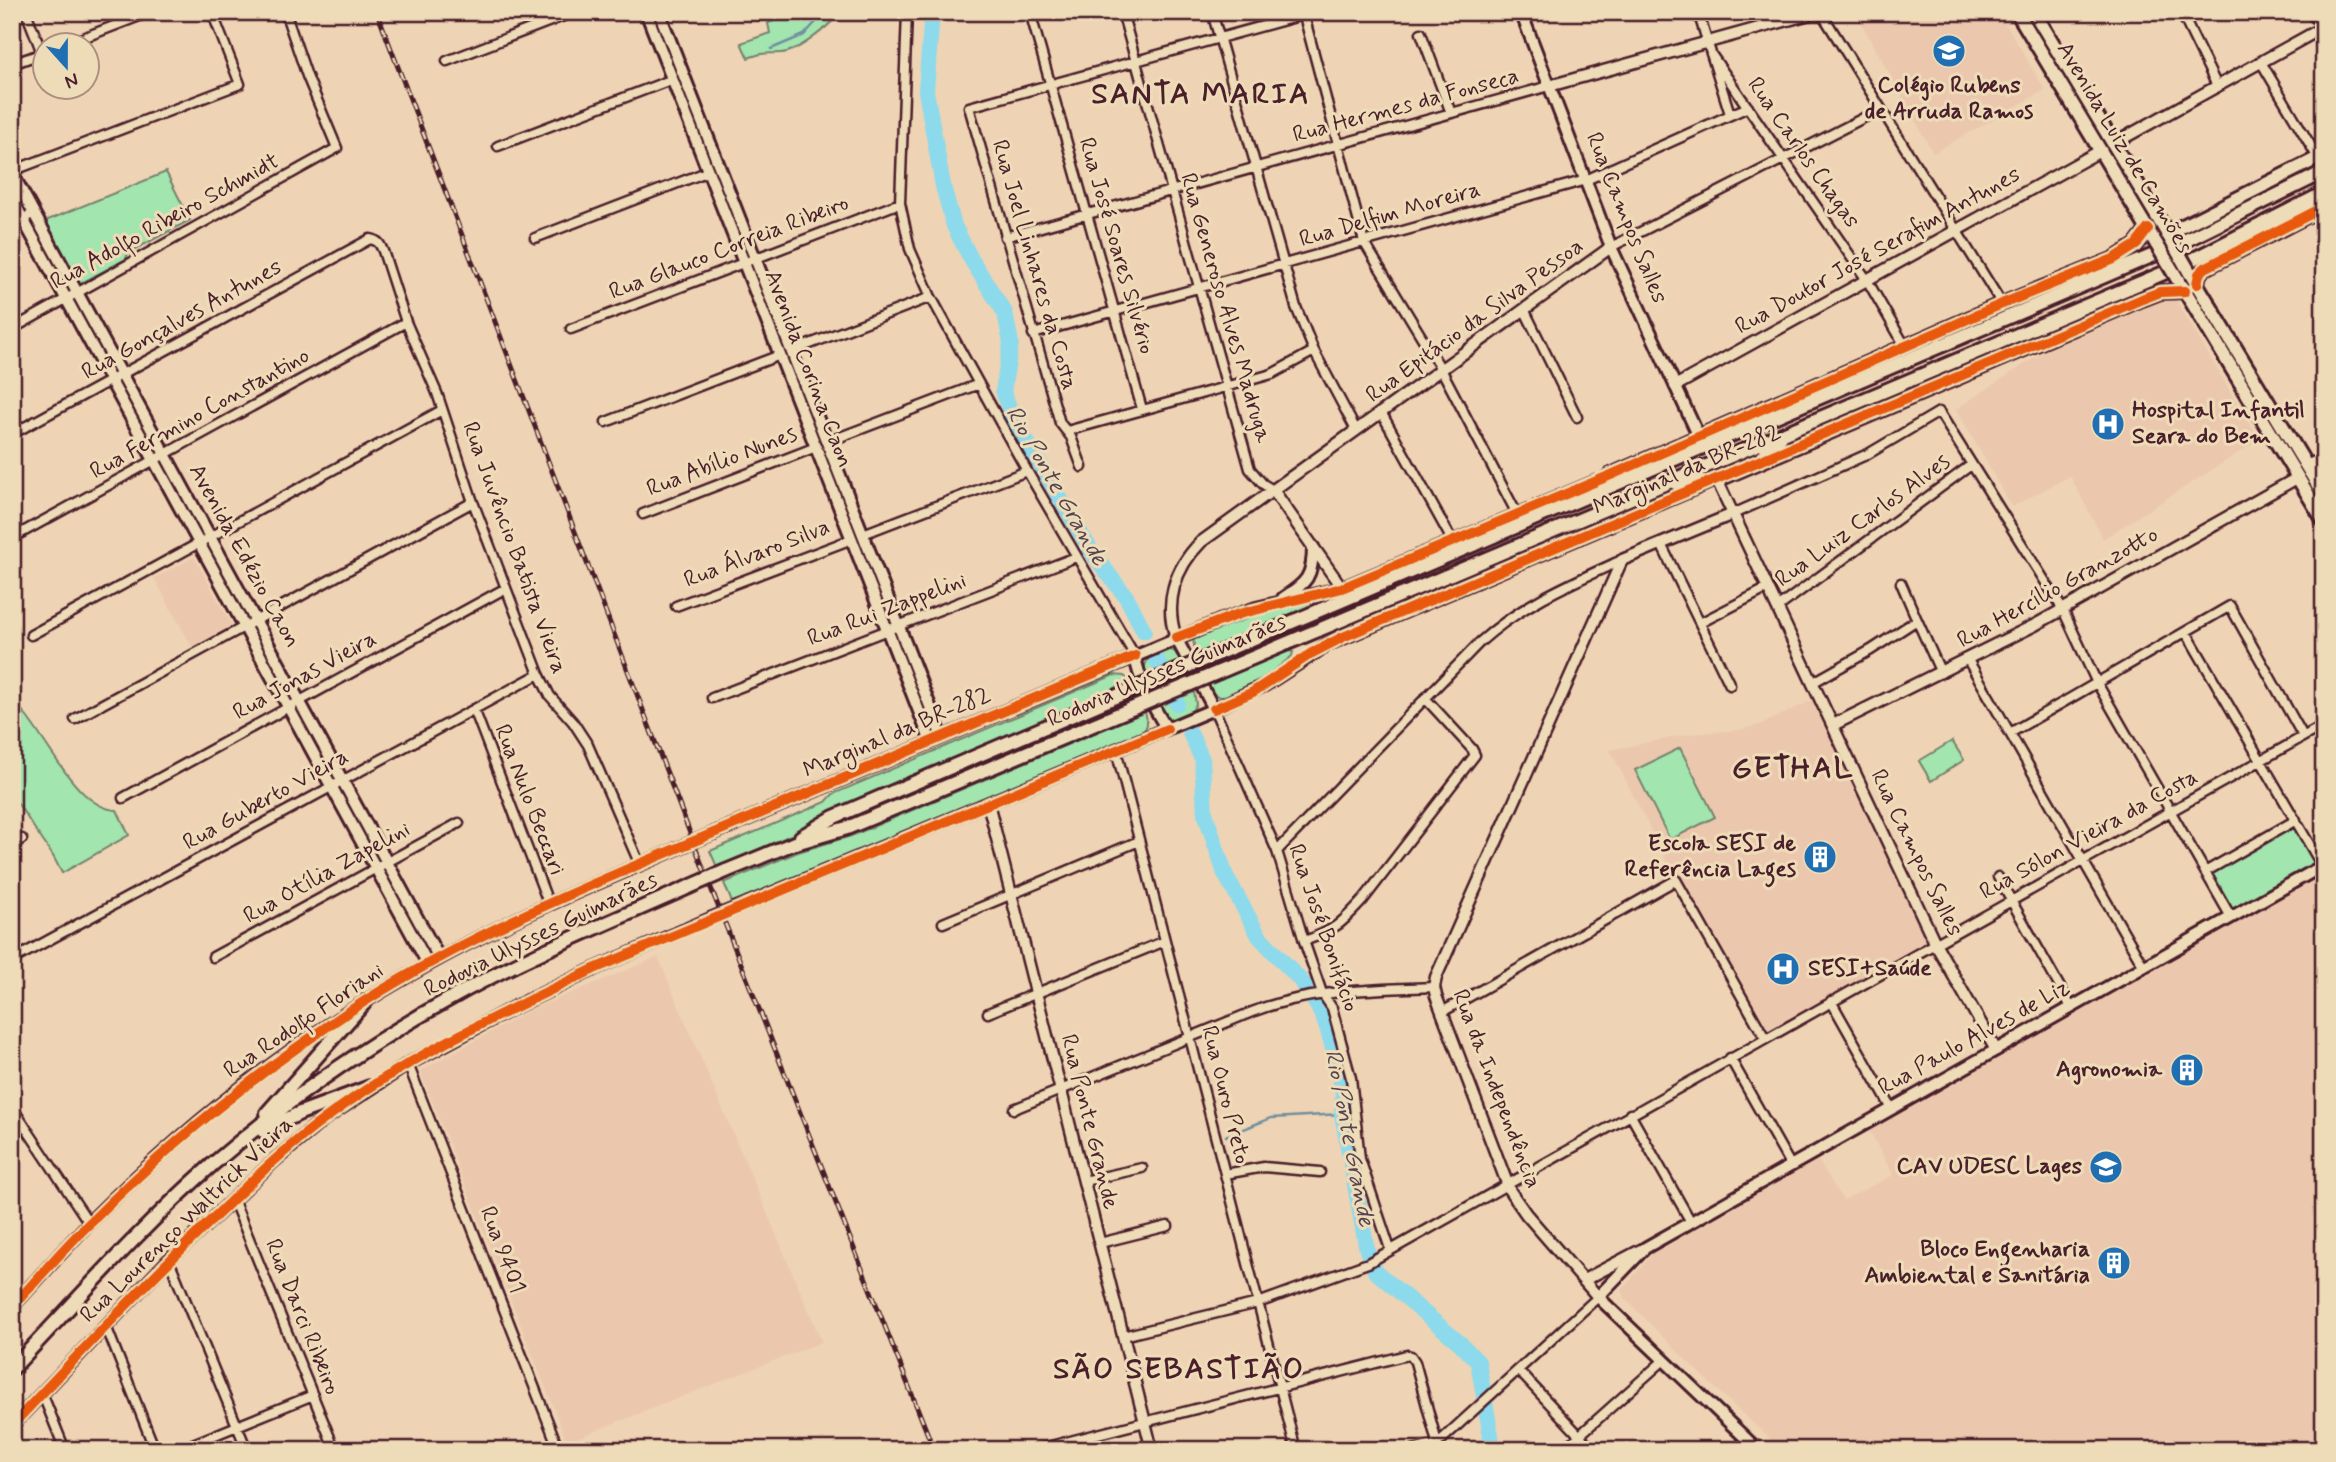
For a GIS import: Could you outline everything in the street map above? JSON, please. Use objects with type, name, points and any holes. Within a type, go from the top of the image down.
[{"type":"main road","name":"Avenida Corina Caon","points":[[646,12],[931,742]]},
{"type":"main road","name":"Avenida Corina Caon","points":[[659,12],[942,737]]},
{"type":"main road","name":"Rua Campos Salles","points":[[1521,12],[1611,247],[1699,437]]},
{"type":"main road","name":"Avenida Luiz de Camões","points":[[2017,12],[2324,519]]},
{"type":"main road","name":"Avenida Luiz de Camões","points":[[2034,12],[2324,495]]},
{"type":"main road","points":[[2101,150],[2113,144]]},
{"type":"main road","points":[[2168,236],[2321,157]]},
{"type":"main road","name":"Avenida Edézio Caon","points":[[12,172],[165,454],[205,540],[434,961]]},
{"type":"main road","name":"Rodovia Ulysses Guimarães","points":[[792,844],[834,817],[2168,249],[2324,172]]},
{"type":"main road","name":"Rodovia Ulysses Guimarães","points":[[12,1369],[152,1221],[213,1164],[341,1067],[454,996],[539,954],[726,871],[792,844],[847,828],[2178,267],[2324,193]]},
{"type":"main road","name":"Avenida Edézio Caon","points":[[12,199],[154,461],[205,540]]},
{"type":"main road","points":[[2194,278],[2206,268],[2324,207]]},
{"type":"main road","name":"Marginal da BR-282","points":[[676,849],[1176,638],[1238,614],[1342,588],[1611,475],[2002,304],[2114,259],[2136,244],[2148,229]]},
{"type":"main road","name":"Marginal da BR-282","points":[[710,919],[1252,692],[1312,653],[1343,637],[2143,299],[2182,286]]},
{"type":"main road","points":[[1734,422],[1788,411]]},
{"type":"main road","points":[[2268,429],[2274,429],[2283,441],[2297,451]]},
{"type":"main road","points":[[1758,462],[1783,434]]},
{"type":"main road","points":[[2306,466],[2303,473],[2306,487],[2324,519]]},
{"type":"main road","points":[[1566,506],[1611,475]]},
{"type":"main road","points":[[1664,484],[1717,480]]},
{"type":"main road","points":[[1275,604],[1293,592],[1309,576],[1313,564],[1313,547]]},
{"type":"main road","points":[[1176,638],[1213,709]]},
{"type":"main road","points":[[1136,656],[1138,671],[1167,729]]},
{"type":"main road","name":"Rua Rodolfo Floriani","points":[[12,1307],[89,1223],[130,1183],[203,1118],[267,1069],[366,1001],[434,961],[549,905],[676,849]]},
{"type":"main road","name":"Rua Paulo Alves de Liz","points":[[1598,1297],[1645,1248],[2323,866]]},
{"type":"main road","name":"Rua Lourenço Waltrick Vieira","points":[[12,1425],[169,1260],[233,1199],[298,1140],[370,1087],[408,1064],[571,981],[710,919]]},
{"type":"main road","points":[[248,1135],[366,1001]]},
{"type":"main road","points":[[213,1164],[288,1119],[370,1087]]},
{"type":"main road","name":"Rua da Independência","points":[[1598,1297],[1749,1447]]},
{"type":"street","points":[[26,12],[35,32]]},
{"type":"street","points":[[94,32],[133,15],[150,12]]},
{"type":"street","points":[[12,172],[240,84],[212,12]]},
{"type":"street","name":"Rua Adolfo Ribeiro Schmidt","points":[[12,329],[337,148],[302,63],[285,12]]},
{"type":"street","points":[[447,61],[574,12]]},
{"type":"street","points":[[907,12],[900,203],[911,249],[931,297],[1027,471],[1136,656]]},
{"type":"street","name":"Rua José Soares Silvério","points":[[1030,12],[1142,410]]},
{"type":"street","name":"Rua Generoso Alves Madruga","points":[[1122,12],[1250,469],[1263,484],[1273,490],[1342,588]]},
{"type":"street","points":[[1212,12],[1296,307],[1314,351],[1356,430]]},
{"type":"street","points":[[1051,85],[1314,12]]},
{"type":"street","points":[[1699,12],[1730,114]]},
{"type":"street","points":[[1819,12],[2002,304]]},
{"type":"street","name":"Rua Hermes da Fonseca","points":[[1005,236],[1819,12]]},
{"type":"street","points":[[2180,12],[2217,86]]},
{"type":"street","points":[[2113,144],[2324,27],[2309,12]]},
{"type":"street","points":[[1304,14],[1364,242],[1441,369],[1517,514]]},
{"type":"street","points":[[1421,33],[1451,113]]},
{"type":"street","name":"Rua Carlos Chagas","points":[[1712,54],[1867,280],[1905,346]]},
{"type":"street","points":[[12,64],[32,56]]},
{"type":"street","points":[[2260,62],[2321,157]]},
{"type":"street","points":[[498,146],[673,79]]},
{"type":"street","name":"Rua Joel Linhares da Costa","points":[[1051,85],[969,107],[1060,423],[1067,431],[1082,467]]},
{"type":"street","name":"Rua Delfim Moreira","points":[[1033,334],[1586,180],[1748,107]]},
{"type":"street","name":"Rua Epitácio da Silva Pessoa","points":[[1176,638],[1170,621],[1170,601],[1181,568],[1189,555],[1209,536],[1611,247],[1881,109]]},
{"type":"street","name":"Rua Doutor José Serafim Antunes","points":[[1675,386],[2101,150]]},
{"type":"street","points":[[535,238],[709,171]]},
{"type":"street","name":"Rua Glauco Correia Ribeiro","points":[[570,329],[900,203]]},
{"type":"street","points":[[12,225],[34,213]]},
{"type":"street","name":"Rua Juvêncio Batista Vieira","points":[[370,239],[375,239],[380,244],[406,322],[442,410],[539,674],[550,696],[573,722],[588,745],[640,865]]},
{"type":"street","name":"Rua Gonçalves Antunes","points":[[12,434],[370,239]]},
{"type":"street","points":[[792,351],[931,297]]},
{"type":"street","points":[[1524,309],[1577,418]]},
{"type":"street","name":"Rua Fermino Constantino","points":[[12,538],[406,322]]},
{"type":"street","points":[[1067,431],[1272,374],[1314,351]]},
{"type":"street","points":[[606,422],[780,355]]},
{"type":"street","name":"Rua Abílio Nunes","points":[[827,442],[979,384]]},
{"type":"street","points":[[31,635],[442,410]]},
{"type":"street","points":[[1381,412],[1453,541]]},
{"type":"street","points":[[1277,851],[1480,642],[1520,610],[1569,584],[1868,454],[1939,412],[2063,610],[2097,683],[2231,917]]},
{"type":"street","name":"Rua Abílio Nunes","points":[[643,514],[816,447]]},
{"type":"street","points":[[2306,466],[2324,458]]},
{"type":"street","name":"Rua Luiz Carlos Alves","points":[[1777,608],[1971,465]]},
{"type":"street","name":"Rua Álvaro Silva","points":[[863,534],[1027,471]]},
{"type":"street","name":"Rua Hercílio Granzotto","points":[[1833,725],[1968,660],[2063,610],[2297,478]]},
{"type":"street","name":"Rua Campos Salles","points":[[1717,480],[1935,943],[1996,1050]]},
{"type":"street","points":[[75,719],[474,502]]},
{"type":"street","name":"Rua Álvaro Silva","points":[[676,606],[852,539]]},
{"type":"street","points":[[1661,544],[1730,685]]},
{"type":"street","name":"Rua Rui Zappelini","points":[[712,698],[1076,557]]},
{"type":"street","name":"Rua da Independência","points":[[1598,1297],[1526,1214],[1506,1183],[1434,987],[1622,561]]},
{"type":"street","points":[[1901,583],[1941,673]]},
{"type":"street","name":"Rua Jonas Vieira","points":[[123,798],[506,588]]},
{"type":"street","points":[[1700,623],[1768,588]]},
{"type":"street","points":[[2010,733],[2230,606],[2304,736]]},
{"type":"street","points":[[1812,683],[1917,620]]},
{"type":"street","points":[[2186,632],[2323,866]]},
{"type":"street","points":[[1968,660],[2144,967]]},
{"type":"street","name":"Rua Guberto Vieira","points":[[12,960],[539,674]]},
{"type":"street","points":[[1304,941],[1334,929],[1346,919],[1475,755],[1424,698]]},
{"type":"street","name":"Rua Nulo Beccari","points":[[474,709],[549,905]]},
{"type":"street","name":"Rua José Bonifácio","points":[[1213,709],[1277,851],[1318,993],[1332,1008],[1353,1096],[1356,1143],[1390,1249]]},
{"type":"street","name":"Rua Sólon Vieira da Costa","points":[[1123,1336],[1258,1303],[1368,1263],[2324,725]]},
{"type":"street","name":"Rua Ouro Preto","points":[[1116,750],[1296,1450]]},
{"type":"street","name":"Rua Ponte Grande","points":[[988,803],[1152,1450]]},
{"type":"street","points":[[2205,872],[2295,820]]},
{"type":"street","name":"Rua Otília Zapelini","points":[[213,957],[459,823]]},
{"type":"street","points":[[12,845],[22,839]]},
{"type":"street","points":[[943,923],[1139,841]]},
{"type":"street","points":[[1998,877],[2071,1007]]},
{"type":"street","points":[[1442,1012],[1676,880],[1765,1038]]},
{"type":"street","points":[[988,1013],[1165,941]]},
{"type":"street","points":[[1014,1109],[1269,1005],[1318,993],[1434,987]]},
{"type":"street","points":[[1831,1001],[1892,1109]]},
{"type":"street","points":[[1730,1058],[1791,1166]]},
{"type":"street","name":"Rua 9401","points":[[408,1064],[559,1450]]},
{"type":"street","points":[[12,1107],[89,1223]]},
{"type":"street","points":[[1630,1114],[1691,1222]]},
{"type":"street","points":[[1225,1174],[1264,1167],[1321,1172]]},
{"type":"street","points":[[1084,1181],[1142,1168]]},
{"type":"street","name":"Rua Darci Ribeiro","points":[[233,1199],[335,1450]]},
{"type":"street","points":[[1100,1243],[1168,1226]]},
{"type":"street","name":"Rua Paulo Alves de Liz","points":[[1584,1280],[1645,1248]]},
{"type":"street","points":[[169,1260],[247,1450]]},
{"type":"street","points":[[1413,1450],[1438,1447],[1478,1406],[1598,1297]]},
{"type":"street","points":[[106,1326],[156,1450]]},
{"type":"street","points":[[1035,1450],[1404,1356],[1410,1356],[1415,1362],[1438,1447]]},
{"type":"street","points":[[1563,1450],[1664,1360]]},
{"type":"street","points":[[1518,1370],[1593,1450]]},
{"type":"street","points":[[42,1394],[65,1450]]},
{"type":"street","points":[[178,1450],[313,1395]]},
{"type":"shaded area","name":"Colégio Rubens de Arruda Ramos","points":[[1855,12],[1999,12],[2045,90],[1933,153]]},
{"type":"shaded area","name":"Hospital Infantil Seara do Bem","points":[[2170,295],[2175,298],[2259,440],[2103,539],[2070,476],[2012,507],[1956,409],[2077,330]]},
{"type":"shaded area","points":[[194,557],[232,625],[192,647],[154,578]]},
{"type":"shaded area","points":[[1819,697],[1935,943],[1765,1038],[1676,880],[1610,750],[1690,734],[1739,730],[1762,724]]},
{"type":"shaded area","name":"CAV UDESC Lages","points":[[2324,873],[2324,1450],[1782,1450],[1704,1378],[1625,1299],[1622,1290],[1653,1253],[1818,1160],[1843,1200],[1893,1175],[1869,1130]]},
{"type":"shaded area","points":[[658,957],[822,1342],[567,1442],[420,1071],[530,1010]]},
{"type":"green space","points":[[796,12],[841,12],[821,31],[788,52],[748,58],[741,43],[770,33],[768,23]]},
{"type":"green space","points":[[166,172],[190,220],[128,253],[126,259],[78,285],[43,222]]},
{"type":"green space","points":[[1317,603],[1315,607],[1199,654],[1195,653],[1193,638],[1244,618]]},
{"type":"green space","points":[[1164,649],[1174,651],[1182,663],[1147,678],[1144,670],[1146,662],[1153,654]]},
{"type":"green space","points":[[1289,651],[1293,652],[1292,656],[1251,686],[1232,695],[1223,698],[1213,694],[1208,685]]},
{"type":"green space","points":[[1114,675],[1124,676],[1133,684],[828,814],[791,835],[717,867],[710,851],[826,802],[833,794]]},
{"type":"green space","points":[[1194,692],[1196,704],[1188,715],[1167,719],[1160,706]]},
{"type":"green space","points":[[12,697],[73,782],[94,802],[117,810],[129,835],[62,873],[12,795]]},
{"type":"green space","points":[[1145,712],[1147,724],[1139,734],[733,905],[724,883],[798,852],[851,836]]},
{"type":"green space","points":[[1952,741],[1964,760],[1931,781],[1919,761]]},
{"type":"green space","points":[[1680,748],[1715,817],[1670,840],[1635,770]]},
{"type":"green space","points":[[2296,820],[2322,866],[2231,917],[2205,872]]},
{"type":"waterway","points":[[771,49],[804,35],[825,12]]},
{"type":"waterway","name":"Rio Ponte Grande","points":[[932,12],[926,91],[943,186],[954,226],[1005,313],[1011,343],[1003,391],[1013,418],[1093,554],[1127,598],[1144,631]]},
{"type":"waterway","name":"Rio Ponte Grande","points":[[1157,660],[1177,703]]},
{"type":"waterway","name":"Rio Ponte Grande","points":[[1190,733],[1202,759],[1205,813],[1225,874],[1259,936],[1302,982],[1327,1027],[1338,1066],[1343,1094],[1342,1114],[1367,1250],[1375,1271],[1461,1344],[1478,1362],[1492,1442],[1491,1450]]},
{"type":"waterway","points":[[1226,1136],[1271,1118],[1342,1114]]},
{"type":"railway","points":[[377,12],[707,878],[934,1450]]},
{"type":"cycle path","points":[[2197,284],[2199,274],[2205,268],[2324,207]]},
{"type":"cycle path","points":[[1176,638],[1239,614],[1342,588],[1611,475],[2002,304],[2114,259],[2136,245],[2148,229]]},
{"type":"cycle path","points":[[1214,709],[1253,692],[1312,653],[1343,637],[2142,299],[2160,292],[2185,291]]},
{"type":"cycle path","points":[[12,1307],[82,1230],[124,1189],[223,1103],[365,1001],[406,976],[493,930],[581,889],[1135,656]]},
{"type":"cycle path","points":[[12,1425],[142,1288],[260,1173],[312,1128],[423,1055],[594,969],[1167,729]]},
{"type":"place","name":"Colégio Rubens de Arruda Ramos","points":[[1949,51]]},
{"type":"place","name":"Hospital Infantil Seara do Bem","points":[[2108,424]]},
{"type":"place","name":"Escola SESI de Referência Lages","points":[[1820,857]]},
{"type":"place","name":"SESI+Saúde","points":[[1783,969]]},
{"type":"place","name":"Agronomia","points":[[2187,1070]]},
{"type":"place","name":"CAV UDESC Lages","points":[[2106,1167]]},
{"type":"place","name":"Bloco Engenharia Ambiental e Sanitária","points":[[2114,1263]]},
{"type":"district","name":"SANTA MARIA","points":[[1201,94]]},
{"type":"district","name":"GETHAL","points":[[1793,768]]},
{"type":"district","name":"SÃO SEBASTIÃO","points":[[1179,1369]]}]
